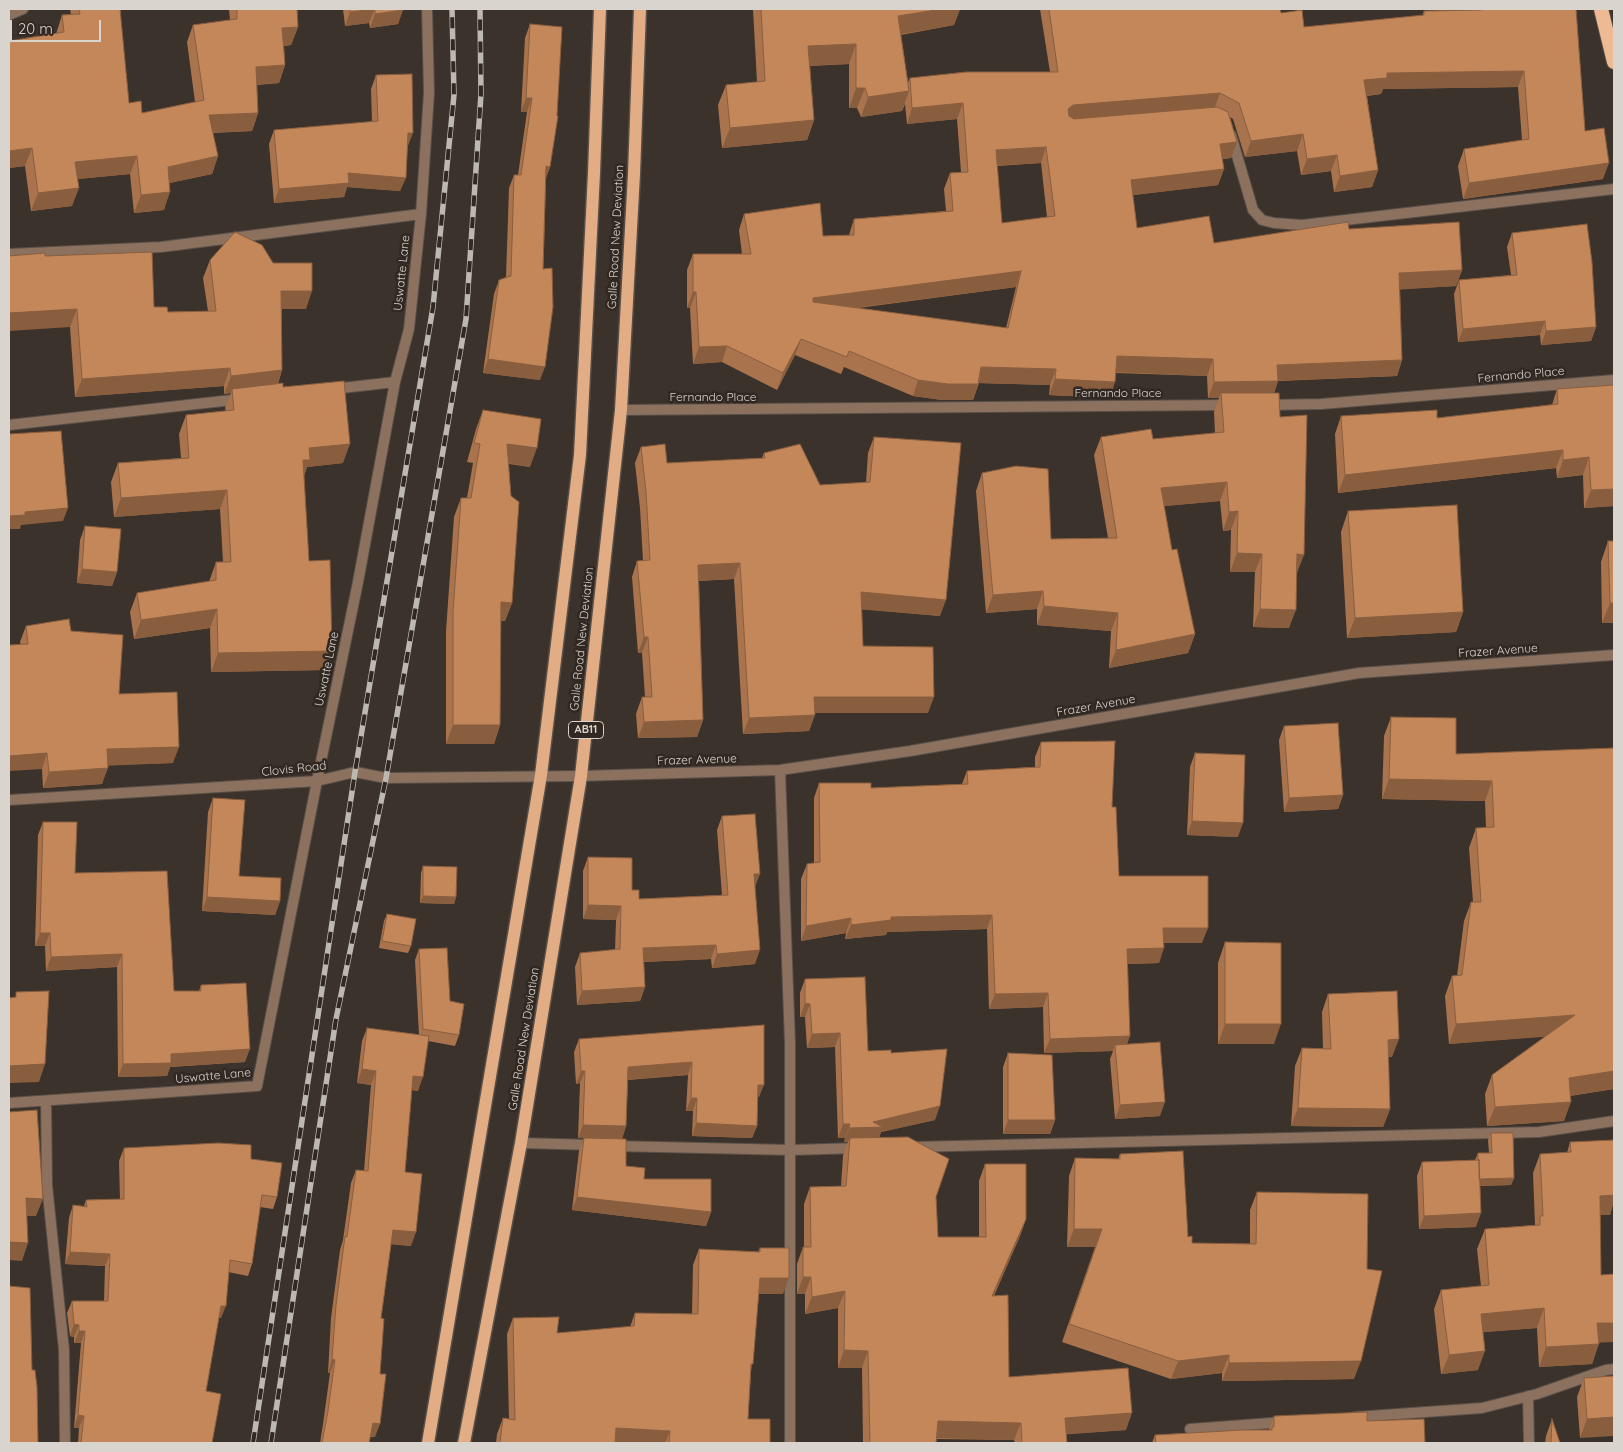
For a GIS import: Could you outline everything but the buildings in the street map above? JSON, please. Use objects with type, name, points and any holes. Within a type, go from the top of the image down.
[{"type":"highway","points":[[1601,9],[1614,62]]},
{"type":"main road","name":"Galle Road New Deviation","points":[[428,1443],[541,776],[580,455],[600,9]]},
{"type":"main road","name":"Galle Road New Deviation","points":[[464,1443],[521,1143],[581,776],[621,410],[634,174],[640,9]]},
{"type":"street","points":[[9,15],[23,9]]},
{"type":"street","name":"Uswatte Lane","points":[[9,1103],[257,1086],[358,582],[395,382],[409,329],[421,214],[429,93],[427,9]]},
{"type":"street","points":[[1228,123],[1253,210],[1262,220],[1274,223],[1302,225],[1614,188]]},
{"type":"street","points":[[9,254],[161,247],[421,214]]},
{"type":"street","name":"Fernando Place","points":[[621,410],[1321,404],[1614,380]]},
{"type":"street","points":[[325,390],[395,382]]},
{"type":"street","points":[[9,425],[256,397]]},
{"type":"street","name":"Frazer Avenue","points":[[581,776],[780,770],[920,749],[1359,673],[1614,655]]},
{"type":"street","points":[[780,770],[790,1034],[790,1443]]},
{"type":"street","name":"Clovis Road","points":[[9,800],[317,781],[355,772],[386,778],[581,776]]},
{"type":"street","points":[[46,1101],[47,1185],[64,1350],[65,1443]]},
{"type":"street","points":[[900,1147],[1539,1132],[1614,1121]]},
{"type":"street","points":[[521,1143],[790,1150],[870,1148]]},
{"type":"street","points":[[1346,1417],[1482,1408],[1528,1396],[1614,1369]]},
{"type":"street","points":[[1528,1396],[1530,1443]]},
{"type":"street","points":[[1190,1429],[1297,1421]]},
{"type":"railway","points":[[253,1443],[355,772],[433,307],[454,95],[452,9]]},
{"type":"railway","points":[[271,1443],[336,1019],[386,778],[466,319],[481,94],[480,9]]}]
